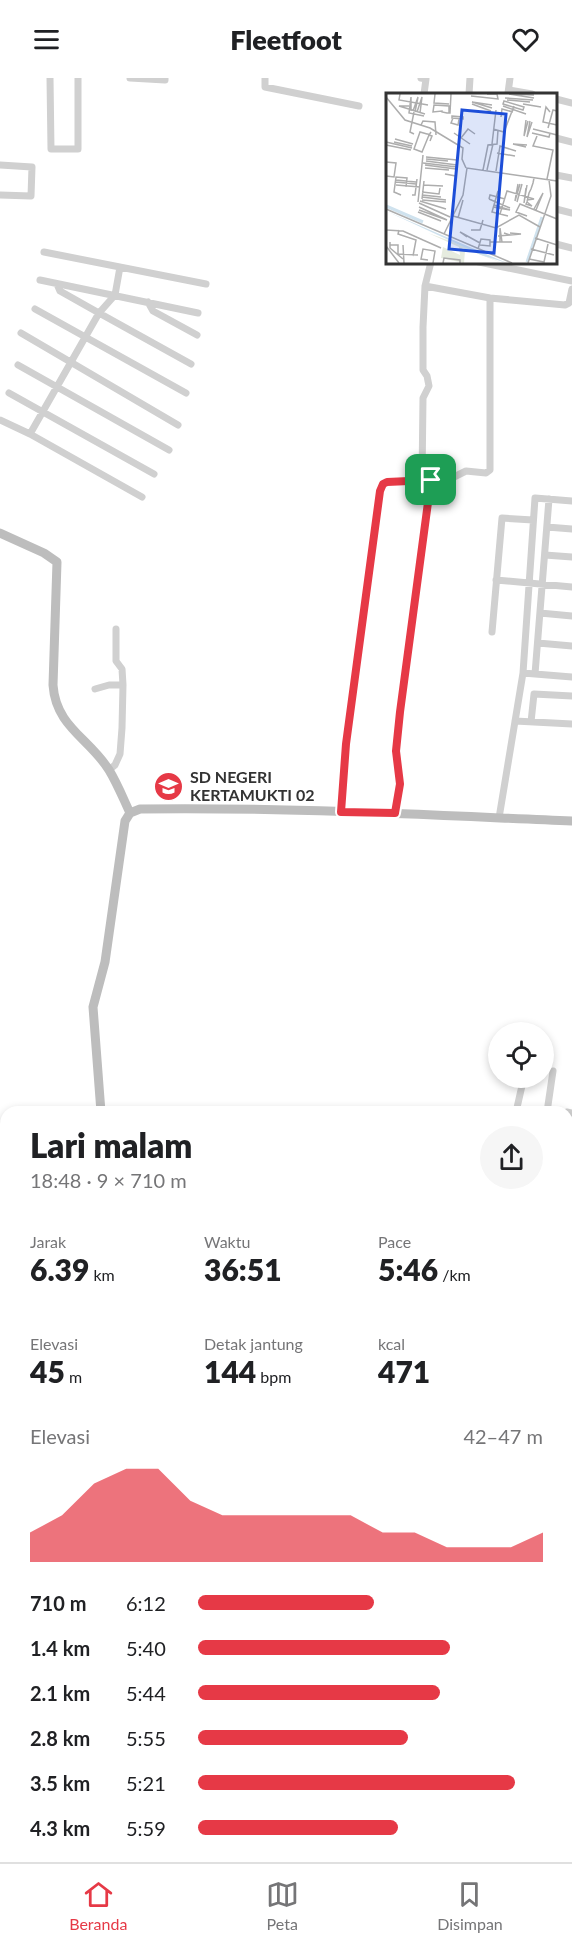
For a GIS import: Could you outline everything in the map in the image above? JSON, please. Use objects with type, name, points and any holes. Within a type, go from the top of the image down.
[{"type":"main road","points":[[0,533],[44,553],[57,562],[53,685],[56,702],[63,718],[109,770],[129,813]]},
{"type":"main road","points":[[101,1106],[93,1007],[105,962],[125,821],[129,813],[140,809],[226,809],[395,813],[572,821]]},
{"type":"street","points":[[50,78],[51,149],[78,149],[78,78]]},
{"type":"street","points":[[130,78],[165,80],[165,78]]},
{"type":"street","points":[[265,78],[265,87],[359,106]]},
{"type":"street","points":[[422,78],[426,79],[424,93]]},
{"type":"street","points":[[469,93],[470,78]]},
{"type":"street","points":[[508,92],[510,78]]},
{"type":"street","points":[[557,99],[572,103]]},
{"type":"street","points":[[557,138],[572,142]]},
{"type":"street","points":[[0,165],[32,167],[31,196],[0,195]]},
{"type":"street","points":[[557,175],[572,178]]},
{"type":"street","points":[[557,209],[572,213]]},
{"type":"street","points":[[557,244],[572,248]]},
{"type":"street","points":[[44,252],[206,284]]},
{"type":"street","points":[[422,480],[423,398],[429,386],[423,365],[425,286],[430,264]]},
{"type":"street","points":[[489,264],[572,281]]},
{"type":"street","points":[[30,434],[99,313],[115,295],[120,267]]},
{"type":"street","points":[[40,280],[198,313]]},
{"type":"street","points":[[57,284],[60,291],[191,364]]},
{"type":"street","points":[[425,286],[490,298],[565,305],[569,303],[572,289]]},
{"type":"street","points":[[341,812],[346,744],[380,491],[383,484],[387,482],[450,479],[466,471],[484,473],[490,470],[490,298]]},
{"type":"street","points":[[148,302],[153,311],[197,335]]},
{"type":"street","points":[[35,309],[186,393]]},
{"type":"street","points":[[21,333],[178,425]]},
{"type":"street","points":[[18,365],[169,450]]},
{"type":"street","points":[[9,393],[154,474]]},
{"type":"street","points":[[0,420],[30,434],[142,497]]},
{"type":"street","points":[[395,813],[400,784],[396,751],[400,712],[431,480]]},
{"type":"street","points":[[499,818],[523,673],[535,498],[572,501]]},
{"type":"street","points":[[535,675],[549,499]]},
{"type":"street","points":[[492,632],[501,518],[533,520]]},
{"type":"street","points":[[547,527],[572,529]]},
{"type":"street","points":[[545,555],[572,557]]},
{"type":"street","points":[[496,580],[572,587]]},
{"type":"street","points":[[540,613],[572,616]]},
{"type":"street","points":[[109,770],[115,765],[120,754],[123,685],[122,669],[116,661],[116,629]]},
{"type":"street","points":[[538,643],[572,646]]},
{"type":"street","points":[[523,673],[572,677]]},
{"type":"street","points":[[95,689],[109,685],[123,685]]},
{"type":"street","points":[[531,722],[534,694],[572,696]]},
{"type":"street","points":[[515,721],[572,724]]},
{"type":"street","points":[[517,1106],[521,1088]]},
{"type":"street","points":[[548,1106],[550,1088]]},
{"type":"place","name":"SD NEGERI KERTAMUKTI 02","points":[[169,786]]},
{"type":"route","points":[[431,480],[400,712],[396,751],[400,784],[395,813],[341,812],[346,744],[380,491],[383,484],[387,482],[431,480]]}]
